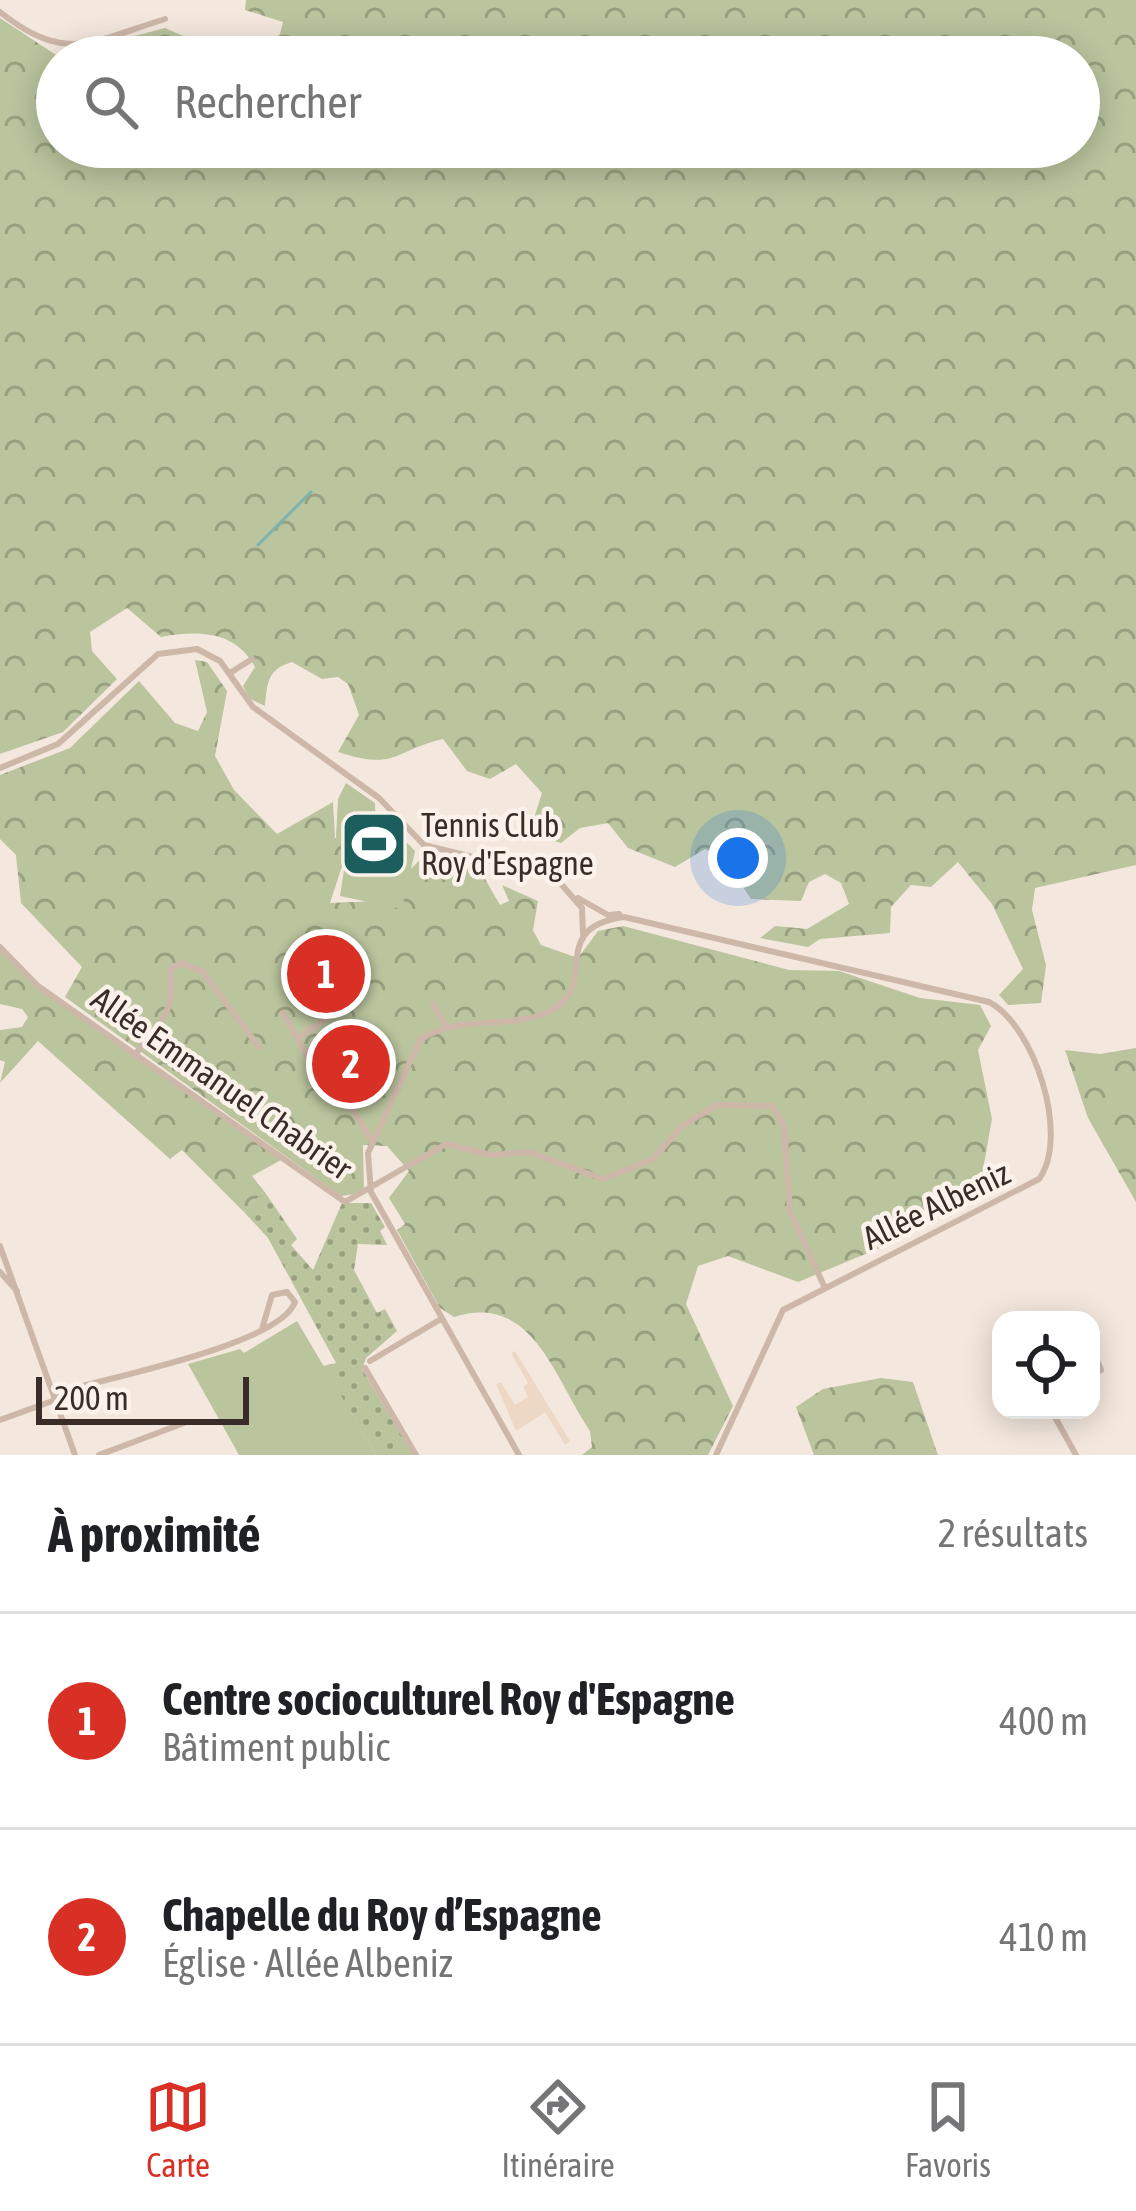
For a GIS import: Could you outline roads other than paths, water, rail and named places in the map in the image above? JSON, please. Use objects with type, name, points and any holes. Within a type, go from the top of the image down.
[{"type":"street","points":[[0,12],[36,37]]},
{"type":"street","points":[[110,36],[165,19]]},
{"type":"street","points":[[0,768],[58,744],[127,676],[164,650],[197,649],[230,673],[254,707],[379,798],[424,845],[543,871],[608,915],[637,917]]},
{"type":"street","points":[[230,673],[252,659]]},
{"type":"street","points":[[519,1455],[370,1192],[365,1167],[416,1044],[446,1028],[556,1008],[572,988],[585,915],[574,896]]},
{"type":"street","name":"Allée Albeniz","points":[[601,924],[608,915]]},
{"type":"street","name":"Allée Albeniz","points":[[583,935],[601,924],[637,917],[982,1000],[1007,1013],[1035,1054],[1050,1154],[1039,1179],[783,1310],[716,1455]]},
{"type":"street","name":"Allée Emmanuel Chabrier","points":[[0,947],[38,986],[73,1006],[134,1056],[340,1199],[351,1201],[370,1192],[446,1144],[490,1155],[529,1153],[603,1180],[653,1159],[682,1126],[717,1105],[766,1104],[783,1120],[790,1211],[824,1286]]},
{"type":"street","points":[[134,1056],[168,1009],[175,987],[170,969],[182,963],[203,972],[259,1047]]},
{"type":"street","points":[[298,1038],[326,1022],[330,1011],[303,976]]},
{"type":"street","points":[[433,1003],[446,1028]]},
{"type":"street","points":[[283,1012],[309,1059],[332,1076],[372,1142]]},
{"type":"street","points":[[0,1246],[2,1267],[20,1294],[75,1455]]},
{"type":"street","points":[[0,1420],[57,1396],[232,1345],[262,1329],[294,1307],[287,1292],[272,1295],[262,1329]]},
{"type":"street","points":[[416,1455],[368,1365],[441,1319]]},
{"type":"street","points":[[1056,1419],[1076,1455]]},
{"type":"street","points":[[99,1455],[184,1424]]},
{"type":"waterway","points":[[258,545],[311,492]]},
{"type":"place","name":"Tennis Club Roy d'Espagne","points":[[374,844]]},
{"type":"place","name":"Centre socioculturel Roy d'Espagne","points":[[326,974]]},
{"type":"place","name":"Chapelle du Roy d’Espagne","points":[[351,1064]]}]
